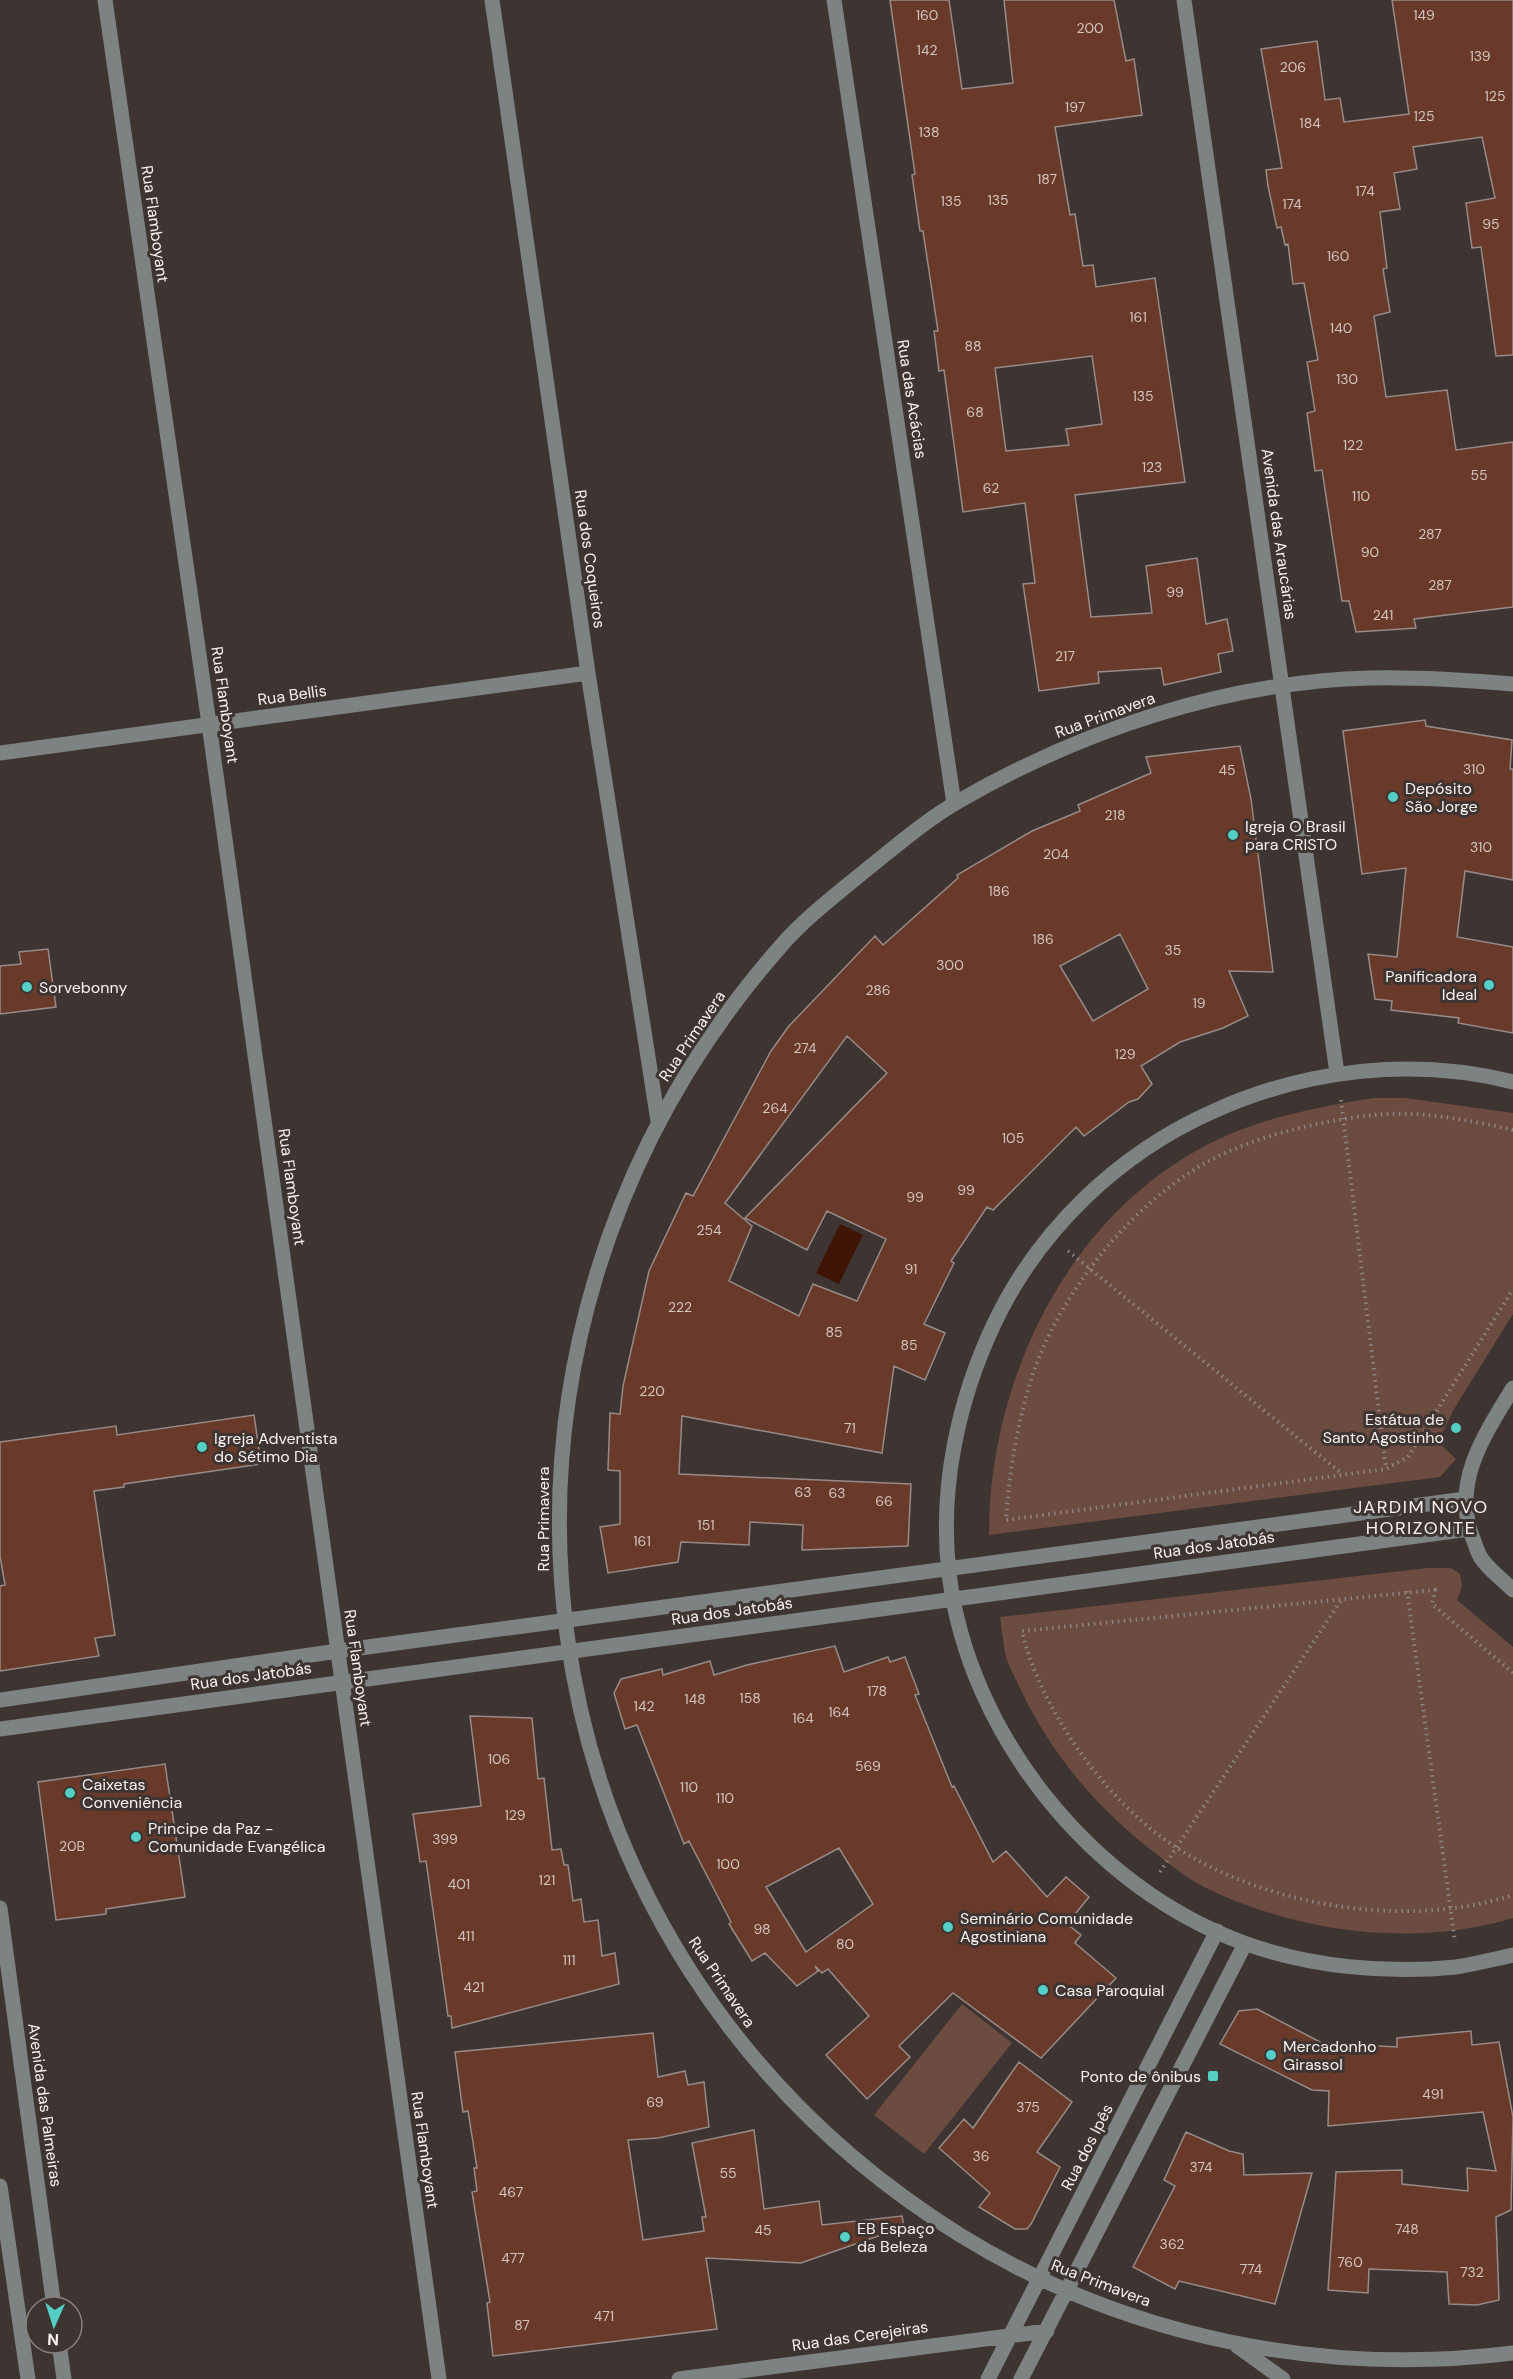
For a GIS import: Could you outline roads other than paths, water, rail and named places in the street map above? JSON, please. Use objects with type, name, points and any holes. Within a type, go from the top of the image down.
[{"type":"street","name":"Rua Flamboyant","points":[[105,0],[210,724],[439,2379]]},
{"type":"street","name":"Rua dos Coqueiros","points":[[492,0],[588,673],[658,1122]]},
{"type":"street","name":"Rua das Acácias","points":[[834,0],[954,804]]},
{"type":"street","name":"Avenida das Araucárias","points":[[1184,0],[1337,1072]]},
{"type":"street","name":"Rua Bellis","points":[[0,753],[588,673]]},
{"type":"street","name":"Rua Primavera","points":[[1513,684],[1443,678],[1363,678],[1283,686],[1197,703],[1091,736],[954,804],[895,847],[784,942],[696,1059],[658,1122],[630,1180],[606,1240],[587,1302],[572,1364],[563,1428],[558,1493],[559,1557],[568,1652],[597,1771],[618,1831],[644,1888],[707,1996],[745,2047],[816,2124],[880,2180],[931,2217],[984,2250],[1067,2291],[1144,2320],[1235,2344],[1346,2360],[1458,2360],[1513,2353]]},
{"type":"street","points":[[1513,1083],[1423,1069],[1337,1072],[1254,1093],[1177,1127],[1108,1175],[1048,1236],[1008,1295],[977,1359],[956,1429],[948,1500],[948,1569],[953,1599],[972,1665],[1001,1731],[1041,1793],[1089,1846],[1147,1892],[1245,1944],[1316,1962],[1388,1970],[1458,1966],[1513,1955]]},
{"type":"street","points":[[1513,1388],[1488,1430],[1468,1471],[1465,1499],[1469,1529],[1480,1557],[1513,1590]]},
{"type":"street","name":"Rua dos Jatobás","points":[[0,1700],[338,1651],[1465,1499]]},
{"type":"street","name":"Rua dos Jatobás","points":[[0,1729],[1469,1529]]},
{"type":"street","name":"Avenida das Palmeiras","points":[[0,1908],[52,2295]]},
{"type":"street","name":"Rua dos Ipês","points":[[988,2379],[1217,1931]]},
{"type":"street","points":[[1020,2379],[1047,2331],[1245,1944]]},
{"type":"street","points":[[0,2186],[28,2379]]},
{"type":"street","name":"Rua das Cerejeiras","points":[[679,2379],[1047,2331]]},
{"type":"street","points":[[1235,2344],[1283,2379]]},
{"type":"street","points":[[61,2355],[64,2379]]},
{"type":"place","name":"Depósito São Jorge","points":[[1393,797]]},
{"type":"place","name":"Igreja O Brasil para CRISTO","points":[[1233,835]]},
{"type":"place","name":"Panificadora Ideal","points":[[1489,985]]},
{"type":"place","name":"Sorvebonny","points":[[27,987]]},
{"type":"place","name":"Estátua de Santo Agostinho","points":[[1456,1428]]},
{"type":"place","name":"Igreja Adventista do Sétimo Dia","points":[[202,1447]]},
{"type":"place","name":"Caixetas Conveniência","points":[[70,1793]]},
{"type":"place","name":"Principe da Paz - Comunidade Evangélica","points":[[136,1837]]},
{"type":"place","name":"Seminário Comunidade Agostiniana","points":[[948,1927]]},
{"type":"place","name":"Casa Paroquial","points":[[1043,1990]]},
{"type":"place","name":"Mercadonho Girassol","points":[[1271,2055]]},
{"type":"place","name":"Ponto de ônibus","points":[[1213,2076]]},
{"type":"place","name":"EB Espaço da Beleza","points":[[845,2237]]},
{"type":"district","name":"JARDIM NOVO HORIZONTE","points":[[1421,1517]]}]
